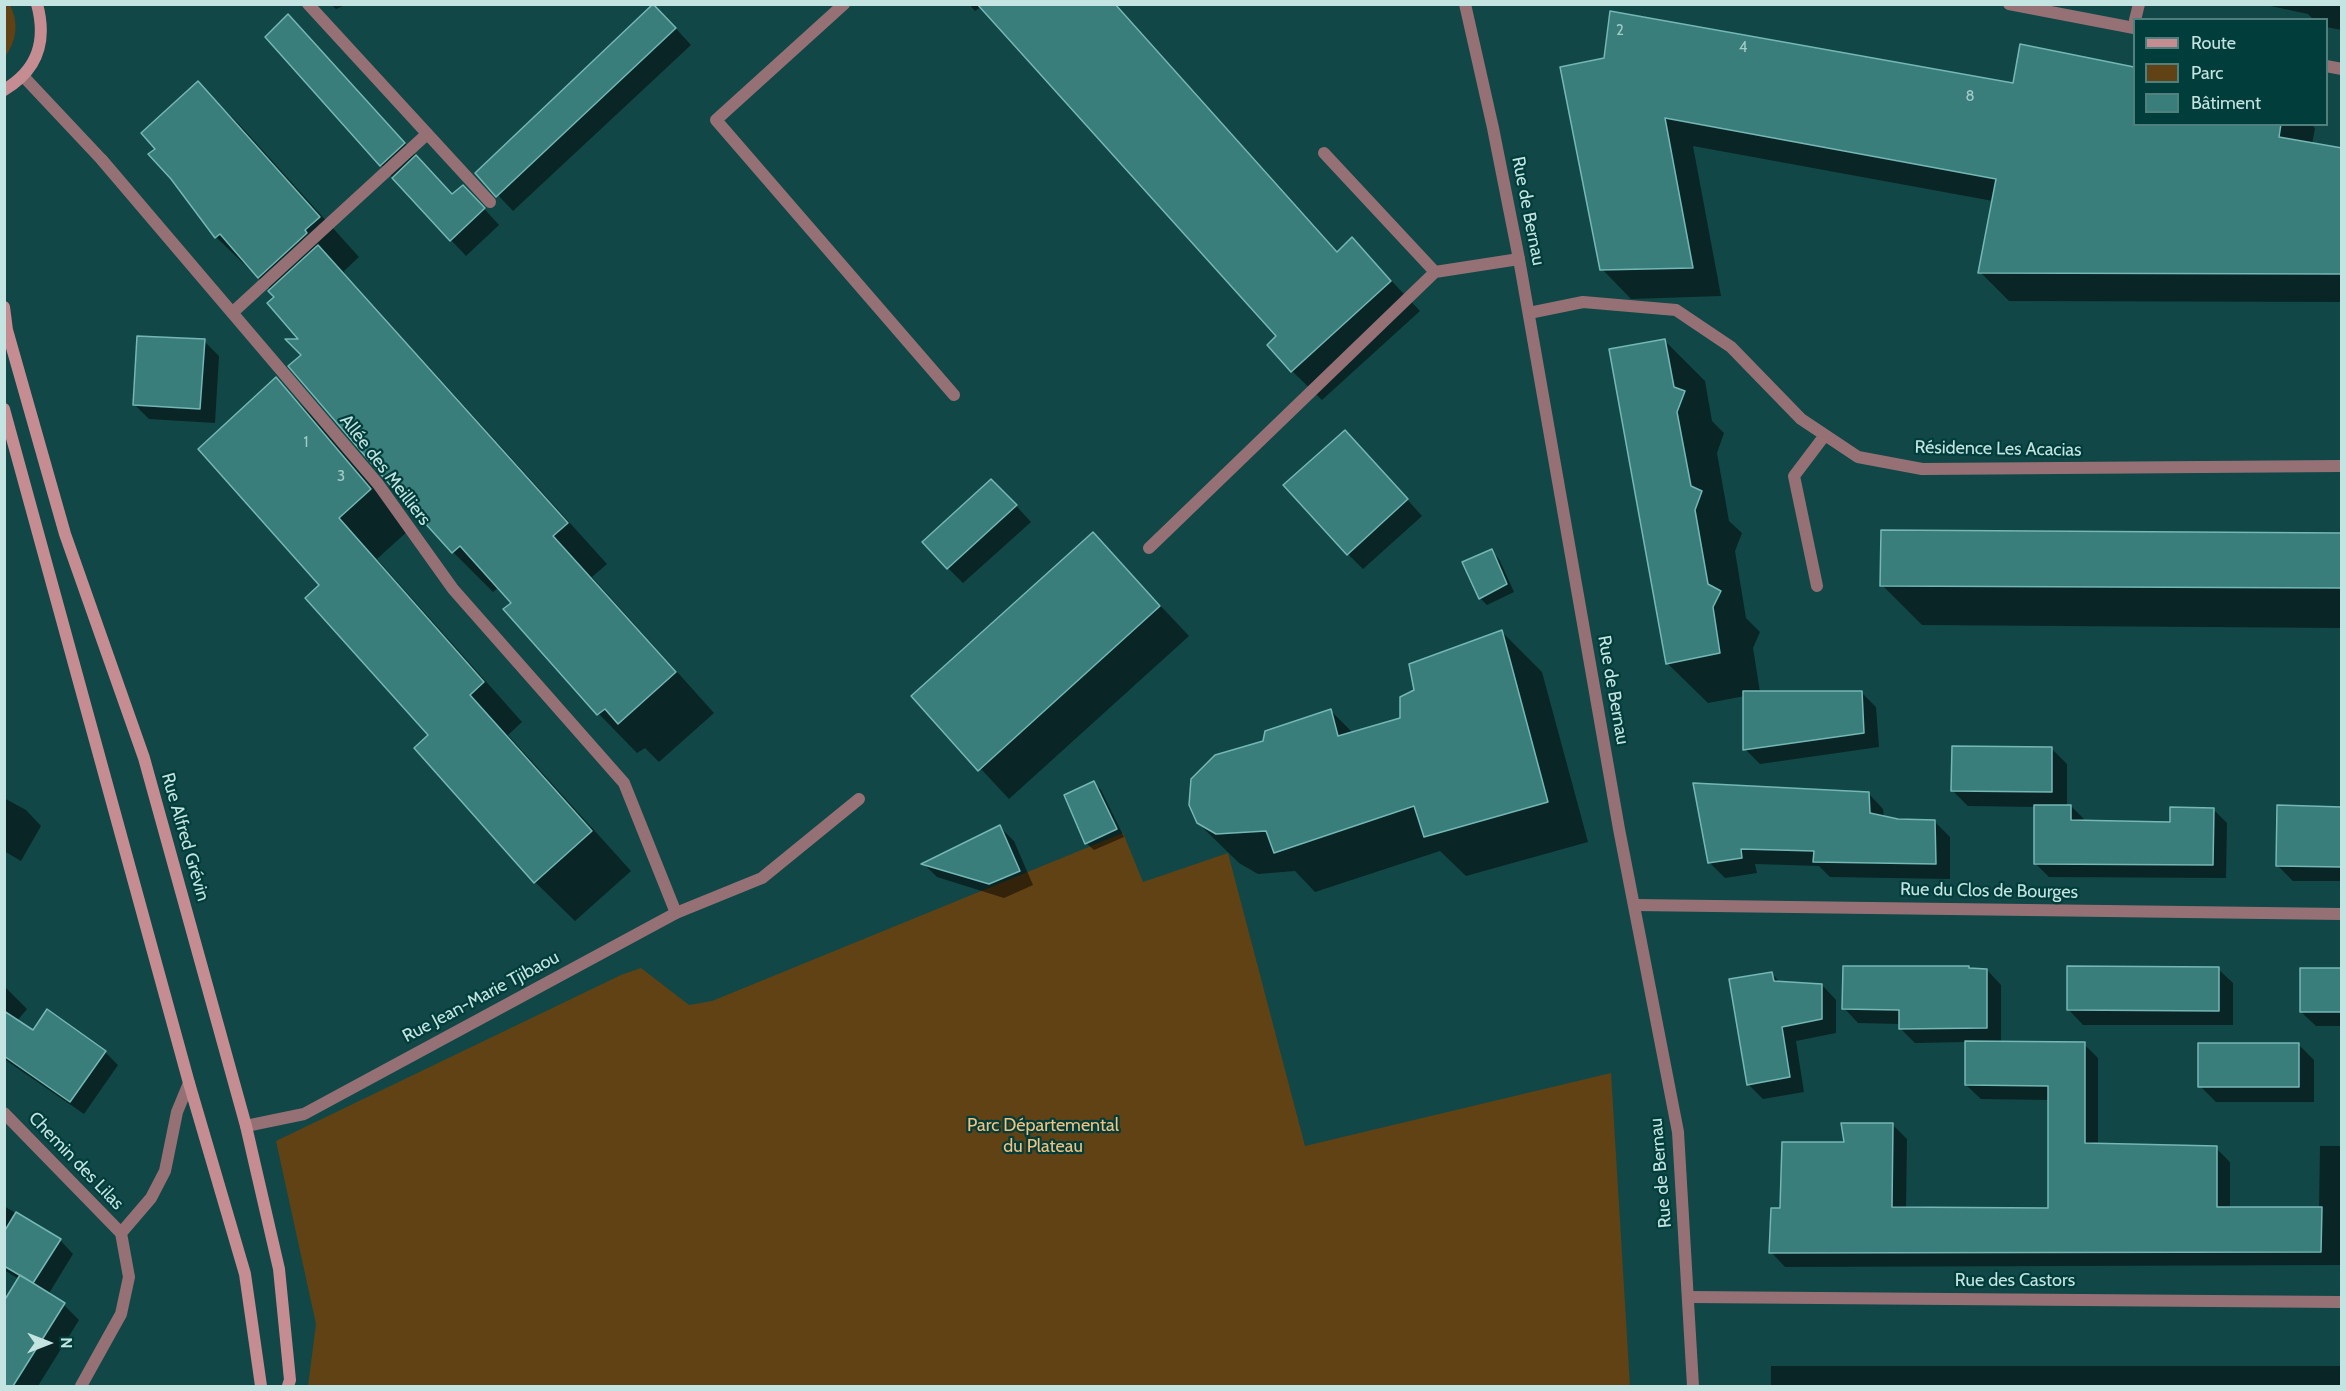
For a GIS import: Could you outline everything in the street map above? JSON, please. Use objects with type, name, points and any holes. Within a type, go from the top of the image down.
[{"type":"main road","points":[[4,90],[23,76],[34,61],[41,43],[42,23],[37,4]]},
{"type":"main road","name":"Rue Alfred Grévin","points":[[4,308],[7,330],[65,534],[144,758],[246,1126],[279,1269],[290,1380],[288,1386]]},
{"type":"main road","points":[[4,409],[189,1083],[245,1274],[261,1386]]},
{"type":"street","points":[[308,4],[490,202]]},
{"type":"street","points":[[844,4],[716,120],[954,395]]},
{"type":"street","name":"Rue de Bernau","points":[[1465,4],[1493,128],[1519,260],[1619,829],[1678,1132],[1693,1386]]},
{"type":"street","points":[[2010,4],[2133,25]]},
{"type":"street","name":"Allée des Meilliers","points":[[23,76],[102,160],[378,484],[453,590],[624,783],[676,913]]},
{"type":"street","points":[[232,313],[427,134]]},
{"type":"street","points":[[1324,153],[1435,272]]},
{"type":"street","points":[[1149,548],[1435,272],[1519,260]]},
{"type":"street","name":"Résidence Les Acacias","points":[[1529,313],[1583,302],[1676,310],[1731,347],[1802,419],[1858,457],[1922,469],[2342,466]]},
{"type":"street","points":[[1817,586],[1794,476],[1825,435]]},
{"type":"street","name":"Rue Jean-Marie Tjibaou","points":[[246,1126],[304,1114],[676,913],[762,878],[859,800]]},
{"type":"street","name":"Rue du Clos de Bourges","points":[[1635,905],[2342,914]]},
{"type":"street","points":[[81,1386],[121,1314],[129,1277],[121,1233],[151,1198],[165,1171],[177,1112],[189,1083]]},
{"type":"street","name":"Chemin des Lilas","points":[[4,1113],[121,1233]]},
{"type":"street","name":"Rue des Castors","points":[[1688,1298],[2342,1302]]},
{"type":"green space","points":[[5,4],[10,5],[16,25],[12,44],[5,57]]},
{"type":"green space","name":"Parc Départemental du Plateau","points":[[1123,833],[1143,882],[1228,853],[1305,1146],[1611,1073],[1630,1386],[308,1386],[316,1324],[276,1141],[621,975],[641,968],[689,1005],[712,1001]]},
{"type":"building","points":[[653,4],[676,28],[496,197],[475,173]]},
{"type":"building","points":[[977,4],[1115,4],[1337,252],[1352,237],[1391,281],[1291,372],[1267,345],[1276,336]]},
{"type":"building","points":[[1610,11],[2013,83],[2020,44],[2133,67],[2133,126],[2281,126],[2279,137],[2342,148],[2342,274],[1978,273],[1996,179],[1665,118],[1693,268],[1600,270],[1560,67],[1604,58]]},
{"type":"building","points":[[288,14],[405,143],[380,166],[265,37]]},
{"type":"building","points":[[198,81],[320,217],[305,230],[307,233],[258,278],[220,234],[215,238],[171,179],[148,154],[155,149],[141,133]]},
{"type":"building","points":[[416,155],[452,194],[463,185],[485,208],[450,241],[392,178]]},
{"type":"building","points":[[318,245],[568,523],[553,536],[676,672],[618,724],[605,709],[597,715],[503,609],[511,603],[460,546],[452,553],[288,366],[301,355],[285,339],[298,339],[267,303],[274,297],[268,291]]},
{"type":"building","points":[[137,336],[205,339],[200,409],[133,405]]},
{"type":"building","points":[[1665,339],[1674,387],[1685,391],[1677,412],[1691,486],[1702,491],[1695,510],[1708,584],[1721,591],[1713,607],[1720,653],[1666,664],[1609,349]]},
{"type":"building","points":[[276,377],[371,489],[339,518],[484,682],[470,695],[592,831],[534,883],[414,748],[428,735],[305,598],[319,585],[198,449]]},
{"type":"building","points":[[1345,430],[1408,499],[1347,555],[1283,485]]},
{"type":"building","points":[[991,479],[1017,505],[947,569],[922,542]]},
{"type":"building","points":[[1881,530],[2342,533],[2342,588],[1880,586]]},
{"type":"building","points":[[1093,532],[1160,606],[978,771],[911,696]]},
{"type":"building","points":[[1492,549],[1507,584],[1479,599],[1462,562]]},
{"type":"building","points":[[1502,630],[1548,802],[1424,837],[1414,806],[1274,853],[1266,831],[1216,834],[1197,823],[1189,805],[1191,779],[1215,755],[1263,741],[1265,731],[1331,709],[1338,736],[1400,718],[1400,697],[1414,690],[1409,664]]},
{"type":"building","points":[[1743,691],[1862,691],[1864,733],[1743,750]]},
{"type":"building","points":[[1952,746],[2052,747],[2052,792],[1951,791]]},
{"type":"building","points":[[1094,781],[1117,829],[1085,844],[1064,795]]},
{"type":"building","points":[[1693,783],[1869,792],[1870,813],[1898,819],[1935,820],[1936,864],[1813,862],[1814,851],[1741,849],[1742,858],[1708,863]]},
{"type":"building","points":[[2034,805],[2071,805],[2071,820],[2170,822],[2170,807],[2214,808],[2213,865],[2034,864]]},
{"type":"building","points":[[2277,805],[2342,807],[2342,867],[2276,866]]},
{"type":"building","points":[[1000,825],[1020,871],[989,884],[921,864]]},
{"type":"building","points":[[1843,966],[1969,966],[1969,968],[1987,969],[1987,1028],[1899,1029],[1899,1010],[1842,1009]]},
{"type":"building","points":[[2067,966],[2219,967],[2219,1011],[2067,1010]]},
{"type":"building","points":[[2300,968],[2342,968],[2342,1012],[2300,1012]]},
{"type":"building","points":[[1772,972],[1774,981],[1822,984],[1822,1019],[1782,1027],[1790,1077],[1747,1085],[1729,979]]},
{"type":"building","points":[[47,1009],[106,1051],[70,1102],[4,1056],[4,1011],[33,1030]]},
{"type":"building","points":[[1965,1041],[2085,1042],[2085,1143],[2217,1146],[2217,1207],[2322,1207],[2321,1252],[1769,1253],[1771,1208],[1780,1208],[1782,1142],[1844,1142],[1841,1123],[1893,1123],[1892,1207],[2048,1208],[2048,1086],[1965,1085]]},
{"type":"building","points":[[2198,1043],[2299,1043],[2299,1087],[2198,1087]]},
{"type":"building","points":[[16,1212],[61,1239],[33,1283],[4,1266],[4,1232]]},
{"type":"building","points":[[20,1275],[65,1303],[13,1386],[4,1386],[4,1301]]}]
